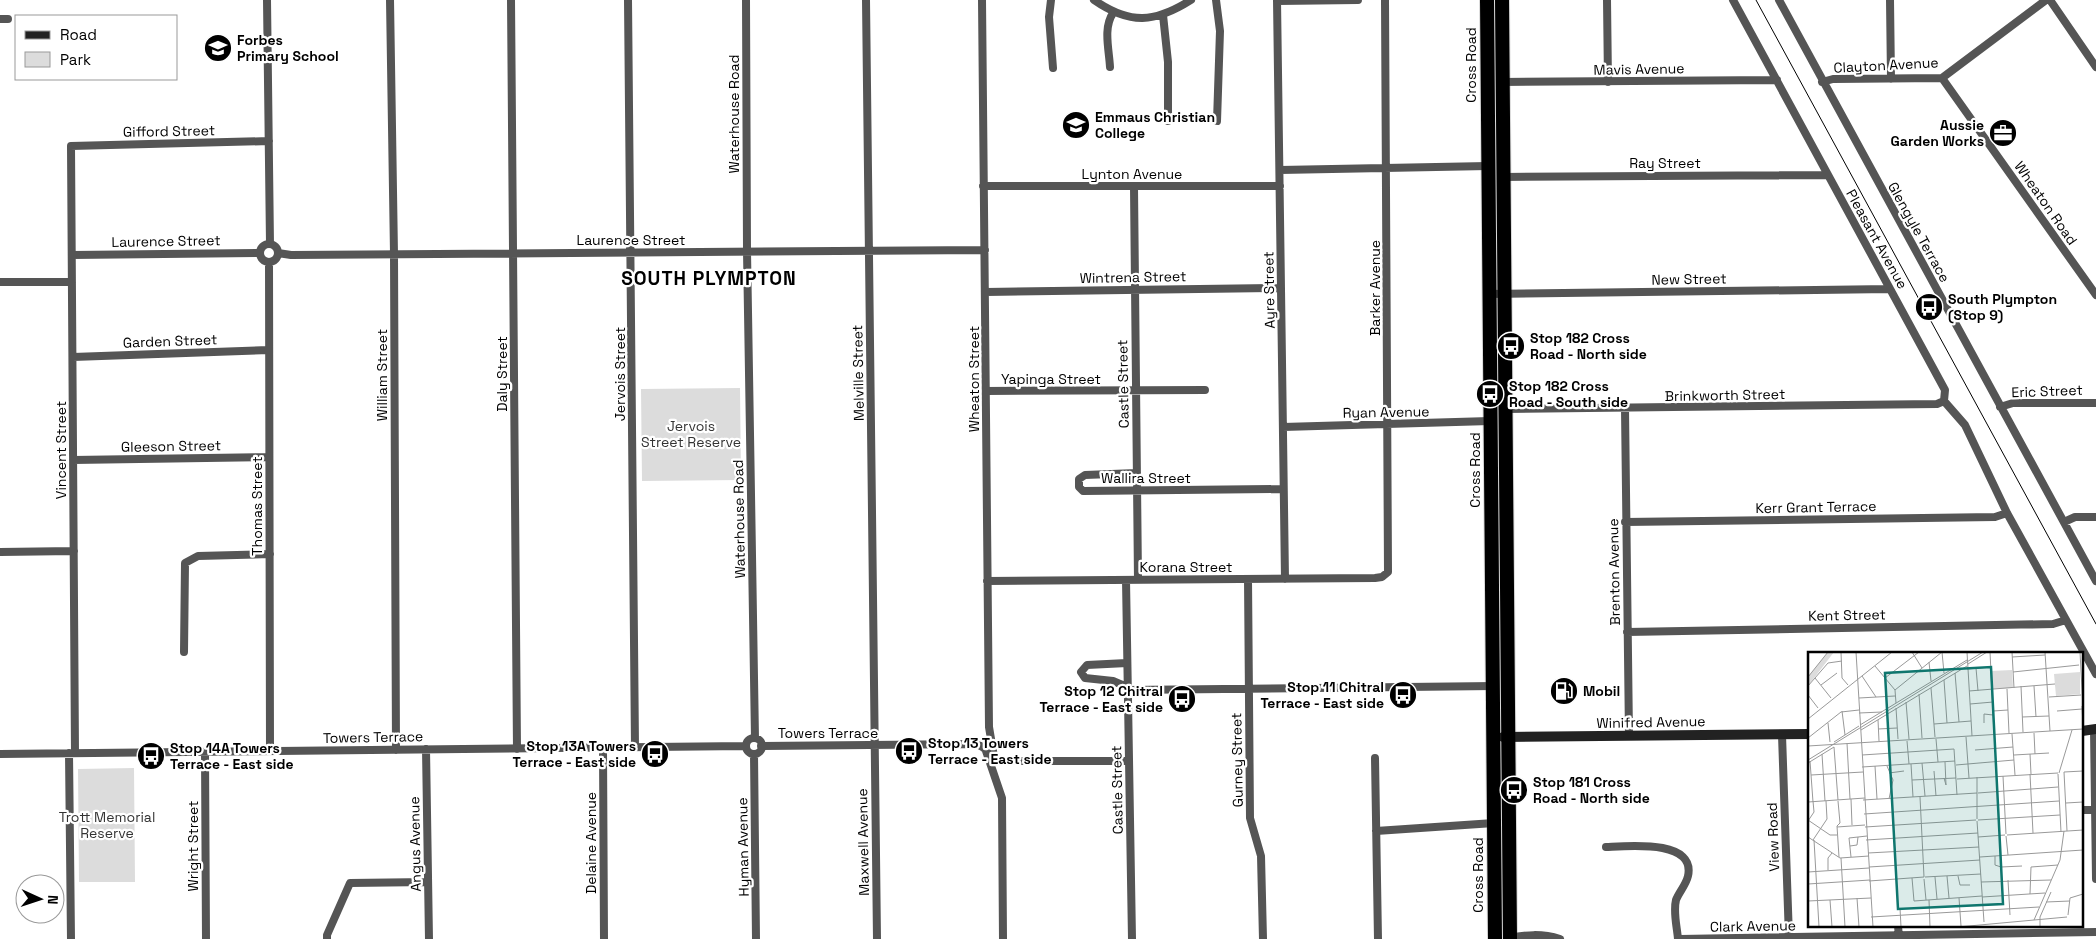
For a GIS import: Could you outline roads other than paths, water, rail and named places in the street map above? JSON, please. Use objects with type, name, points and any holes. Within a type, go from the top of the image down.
[{"type":"highway","name":"Cross Road","points":[[1487,0],[1495,939]]},
{"type":"highway","points":[[1502,0],[1510,939]]},
{"type":"highway","points":[[1491,480],[1506,490]]},
{"type":"highway","points":[[1491,501],[1506,490]]},
{"type":"street","points":[[267,0],[270,244]]},
{"type":"street","name":"William Street","points":[[390,0],[394,254],[396,750]]},
{"type":"street","name":"Daly Street","points":[[511,0],[517,748]]},
{"type":"street","name":"Jervois Street","points":[[628,0],[635,747]]},
{"type":"street","name":"Waterhouse Road","points":[[746,0],[747,252],[755,738]]},
{"type":"street","name":"Melville Street","points":[[866,0],[874,745]]},
{"type":"street","name":"Wheaton Street","points":[[982,0],[987,582],[990,727],[994,758]]},
{"type":"street","points":[[1052,0],[1049,17],[1053,68]]},
{"type":"street","points":[[1094,0],[1113,13],[1150,18],[1163,15],[1191,0]]},
{"type":"street","points":[[1173,0],[1178,8]]},
{"type":"street","points":[[1216,0],[1220,31],[1217,121]]},
{"type":"street","points":[[1277,1],[1358,0]]},
{"type":"street","name":"Barker Avenue","points":[[1385,0],[1389,565],[1385,575]]},
{"type":"street","points":[[1607,0],[1608,82]]},
{"type":"street","name":"Pleasant Avenue","points":[[1733,0],[1945,390],[1944,401],[1965,425],[2007,513],[2084,652]]},
{"type":"street","name":"Glengyle Terrace","points":[[1778,0],[2096,581]]},
{"type":"street","points":[[1890,0],[1891,79]]},
{"type":"street","name":"Clayton Avenue","points":[[1822,82],[1833,79],[1942,78],[2046,0]]},
{"type":"street","points":[[2050,0],[2096,67]]},
{"type":"street","name":"Ayre Street","points":[[1277,1],[1285,579]]},
{"type":"street","points":[[1110,67],[1108,27],[1109,19],[1113,13]]},
{"type":"street","points":[[1163,15],[1168,62],[1168,121]]},
{"type":"street","name":"Wheaton Road","points":[[1942,78],[2096,295]]},
{"type":"street","name":"Mavis Avenue","points":[[1487,81],[1776,80]]},
{"type":"street","name":"Gifford Street","points":[[71,146],[269,141]]},
{"type":"street","name":"Vincent Street","points":[[71,146],[74,550],[71,939]]},
{"type":"street","points":[[1280,170],[1488,166]]},
{"type":"street","name":"Ray Street","points":[[1503,177],[1828,175]]},
{"type":"street","name":"Lynton Avenue","points":[[984,186],[1280,186]]},
{"type":"street","name":"Castle Street","points":[[1134,187],[1138,580]]},
{"type":"street","points":[[270,244],[276,247],[278,253],[276,258],[269,262],[264,260],[260,253],[263,247],[270,244]]},
{"type":"street","name":"Laurence Street","points":[[278,253],[292,255],[985,250]]},
{"type":"street","name":"Laurence Street","points":[[72,255],[260,253]]},
{"type":"street","name":"Thomas Street","points":[[269,262],[270,751]]},
{"type":"street","points":[[0,282],[72,282]]},
{"type":"street","name":"Wintrena Street","points":[[986,292],[1281,288]]},
{"type":"street","name":"New Street","points":[[1489,294],[1890,289]]},
{"type":"street","name":"Garden Street","points":[[72,357],[269,350]]},
{"type":"street","name":"Yapinga Street","points":[[986,392],[1205,390]]},
{"type":"street","name":"Brinkworth Street","points":[[1506,409],[1937,404],[1944,401]]},
{"type":"street","name":"Eric Street","points":[[2000,407],[2013,403],[2096,403]]},
{"type":"street","name":"Brenton Avenue","points":[[1625,409],[1629,736]]},
{"type":"street","name":"Ryan Avenue","points":[[1283,427],[1490,421]]},
{"type":"street","name":"Gleeson Street","points":[[73,460],[270,457]]},
{"type":"street","name":"Wallira Street","points":[[1137,473],[1085,475],[1079,479],[1079,488],[1083,491],[1283,489]]},
{"type":"street","name":"Kerr Grant Terrace","points":[[1625,522],[1995,517],[2007,513]]},
{"type":"street","points":[[2064,522],[2075,517],[2096,517]]},
{"type":"street","points":[[0,552],[74,550]]},
{"type":"street","points":[[184,652],[185,563],[198,556],[270,554]]},
{"type":"street","name":"Korana Street","points":[[987,582],[1375,578],[1385,575]]},
{"type":"street","name":"Castle Street","points":[[1126,580],[1132,939]]},
{"type":"street","name":"Gurney Street","points":[[1248,580],[1250,818],[1261,856],[1263,939]]},
{"type":"street","name":"Kent Street","points":[[1627,632],[2053,624],[2066,620]]},
{"type":"street","name":"Pleasant Avenue","points":[[2084,652],[2096,674]]},
{"type":"street","points":[[1127,663],[1087,665],[1081,672],[1085,678],[1113,681],[1127,688],[1248,689],[1508,686]]},
{"type":"street","points":[[2091,732],[2096,879]]},
{"type":"street","name":"View Road","points":[[1782,734],[1789,938]]},
{"type":"street","name":"Winifred Avenue","points":[[1492,737],[1808,734]]},
{"type":"street","points":[[755,738],[760,741],[762,746],[760,751],[754,754],[749,753],[746,746],[748,741],[755,738]]},
{"type":"street","name":"Towers Terrace","points":[[762,746],[975,744],[985,748]]},
{"type":"street","name":"Maxwell Avenue","points":[[874,745],[877,939]]},
{"type":"street","name":"Towers Terrace","points":[[0,754],[746,746]]},
{"type":"street","name":"Delaine Avenue","points":[[603,748],[604,939]]},
{"type":"street","points":[[985,748],[994,758],[1002,761],[1129,761]]},
{"type":"street","points":[[985,748],[1002,798],[1003,939]]},
{"type":"street","name":"Angus Avenue","points":[[426,749],[429,939]]},
{"type":"street","name":"Wright Street","points":[[205,752],[206,939]]},
{"type":"street","name":"Hyman Avenue","points":[[754,754],[756,939]]},
{"type":"street","points":[[1375,758],[1378,939]]},
{"type":"street","points":[[1376,831],[1494,823]]},
{"type":"street","points":[[1606,847],[1648,846],[1674,852],[1685,857],[1688,862],[1689,875],[1675,907],[1679,939]]},
{"type":"street","points":[[327,939],[327,935],[350,883],[428,882]]},
{"type":"street","name":"Clark Avenue","points":[[1679,939],[1899,937],[2096,932]]},
{"type":"street","points":[[1495,939],[1510,939],[1520,935],[1542,934],[1560,939]]},
{"type":"tram line","points":[[1756,0],[2096,624]]},
{"type":"place","name":"Forbes Primary School","points":[[218,48]]},
{"type":"place","name":"Emmaus Christian College","points":[[1076,125]]},
{"type":"place","name":"Aussie Garden Works","points":[[2003,133]]},
{"type":"place","name":"South Plympton (Stop 9)","points":[[1929,307]]},
{"type":"place","name":"Stop 182 Cross Road - North side","points":[[1511,346]]},
{"type":"place","name":"Stop 182 Cross Road - South side","points":[[1490,394]]},
{"type":"place","name":"Mobil","points":[[1564,691]]},
{"type":"place","name":"Stop 11 Chitral Terrace - East side","points":[[1403,695]]},
{"type":"place","name":"Stop 12 Chitral Terrace - East side","points":[[1182,699]]},
{"type":"place","name":"Stop 13 Towers Terrace - East side","points":[[909,751]]},
{"type":"place","name":"Stop 13A Towers Terrace - East side","points":[[655,754]]},
{"type":"place","name":"Stop 14A Towers Terrace - East side","points":[[151,756]]},
{"type":"place","name":"Stop 181 Cross Road - North side","points":[[1514,790]]},
{"type":"district","name":"SOUTH PLYMPTON","points":[[709,278]]},
{"type":"park label","name":"Jervois Street Reserve","points":[[691,434]]},
{"type":"park label","name":"Trott Memorial Reserve","points":[[107,826]]}]
